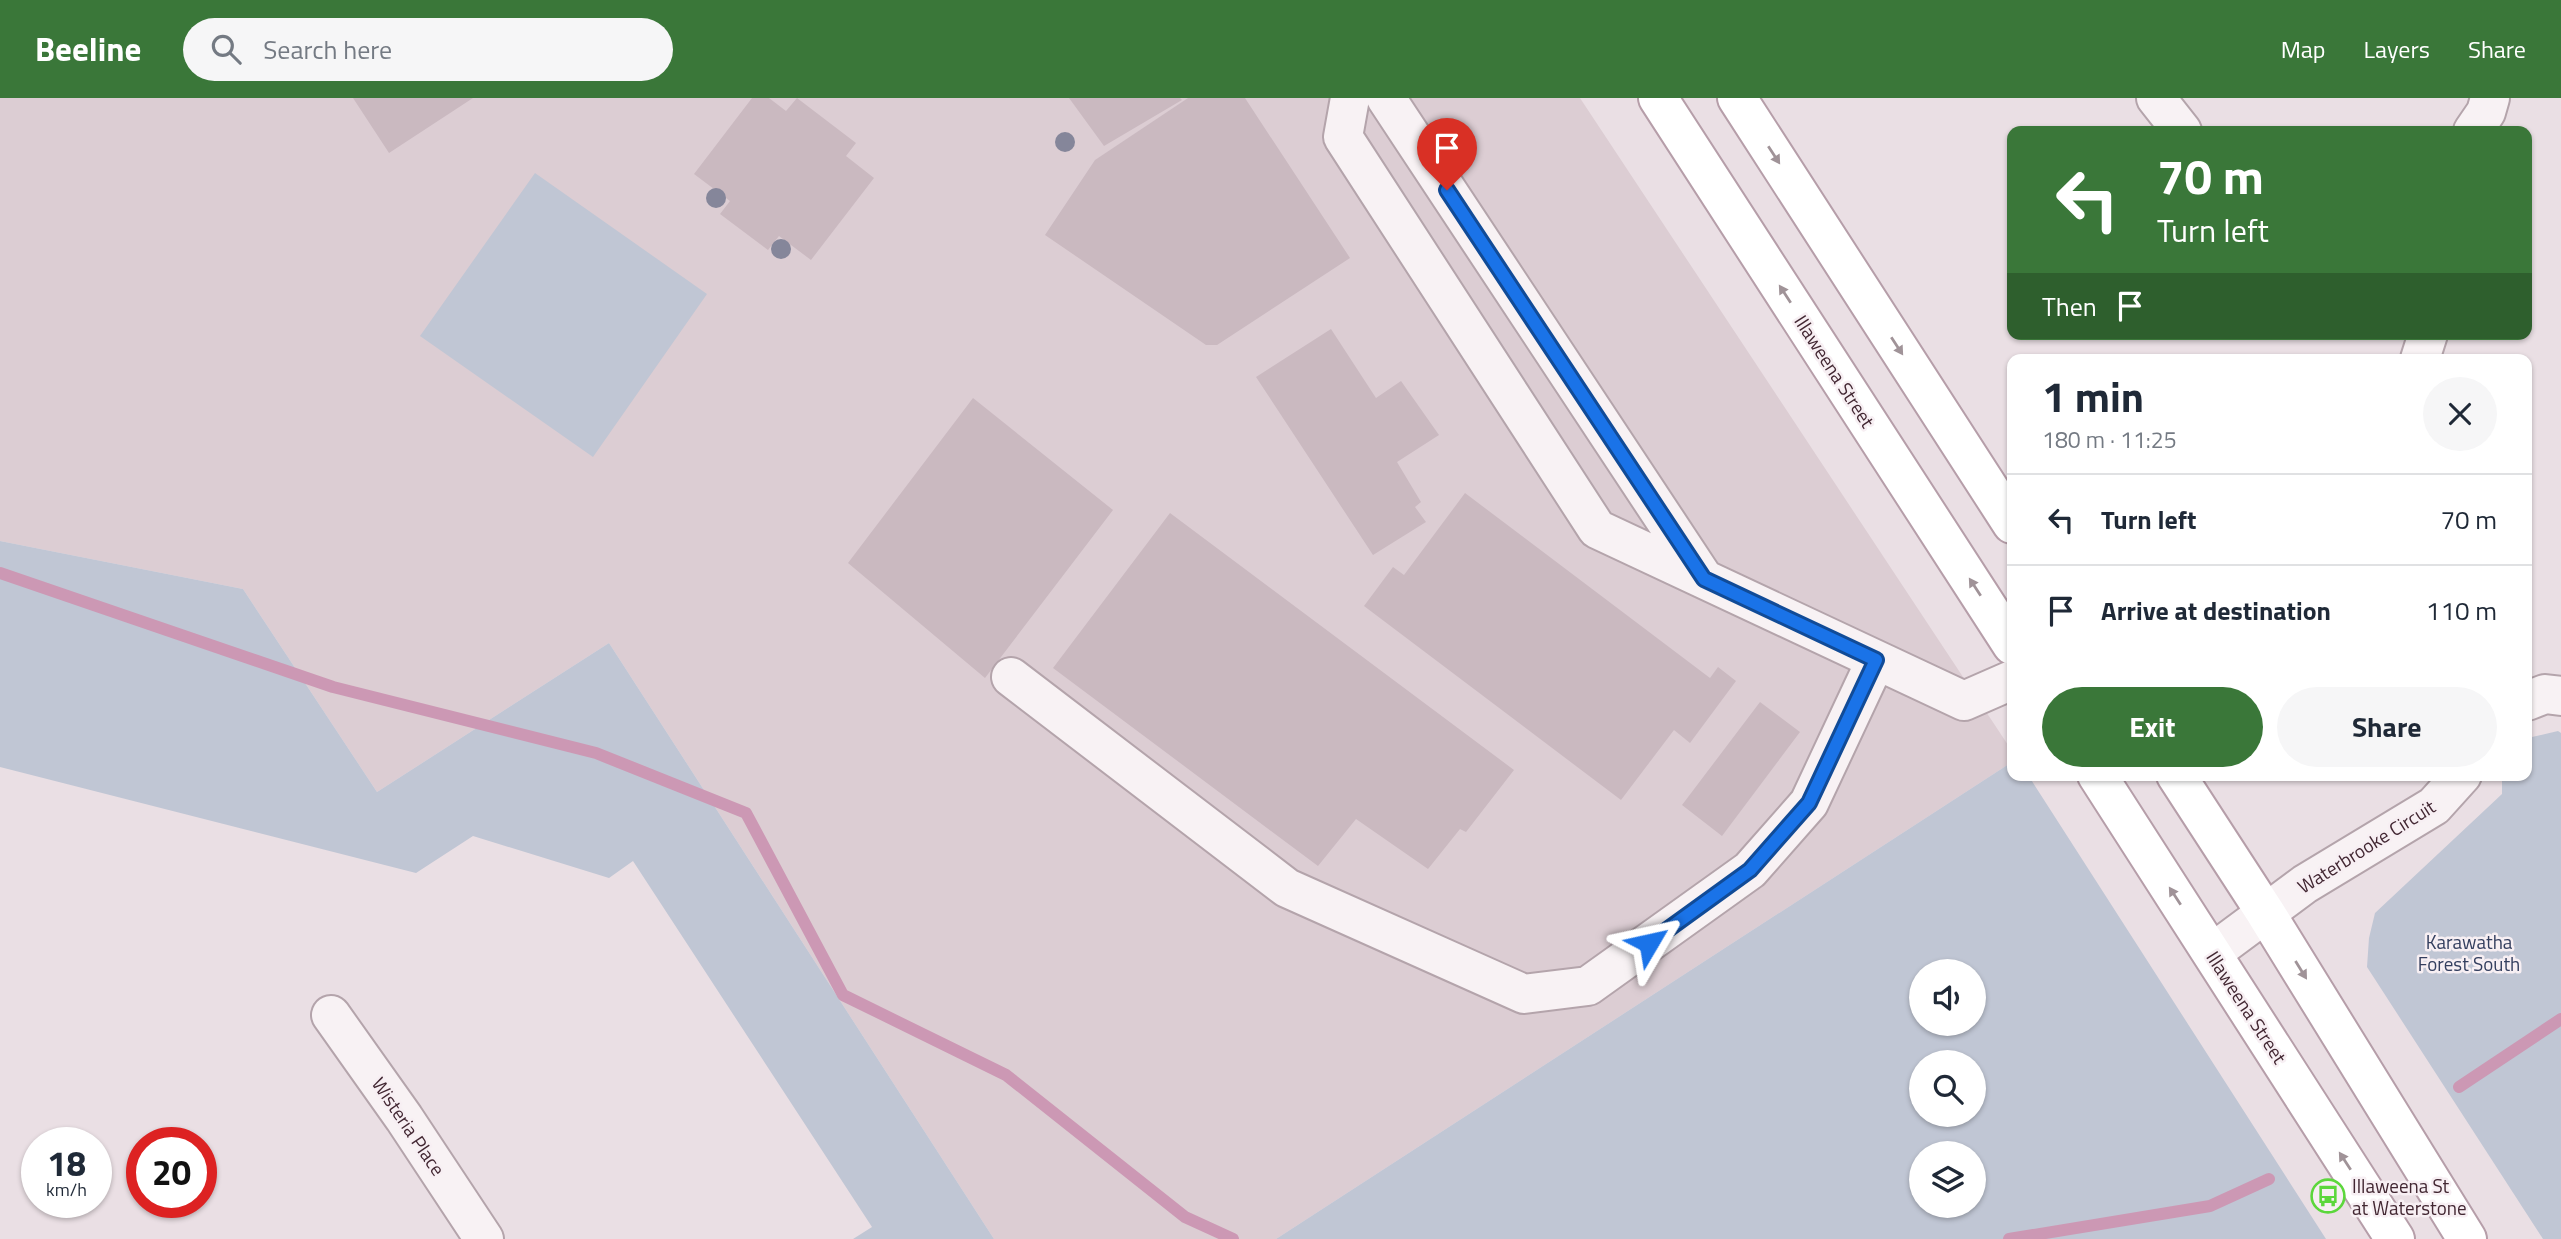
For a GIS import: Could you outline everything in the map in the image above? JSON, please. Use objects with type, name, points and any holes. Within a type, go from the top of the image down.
[{"type":"main road","name":"Illaweena Street","points":[[1658,98],[2007,637]]},
{"type":"main road","points":[[1737,98],[2007,516]]},
{"type":"main road","name":"Illaweena Street","points":[[2101,781],[2395,1239]]},
{"type":"main road","points":[[2180,781],[2265,912],[2468,1239]]},
{"type":"street","points":[[1350,98],[1343,137],[1597,529],[1964,701],[2007,682]]},
{"type":"street","points":[[1386,98],[1704,579]]},
{"type":"street","points":[[2156,98],[2178,126]]},
{"type":"street","points":[[2476,126],[2486,112],[2490,98]]},
{"type":"street","points":[[1010,677],[1287,888],[1524,993],[1588,986],[1750,870],[1809,803],[1876,660]]},
{"type":"street","points":[[2532,699],[2545,694],[2561,696]]},
{"type":"street","name":"Waterbrooke Circuit","points":[[2212,953],[2314,879],[2434,806],[2457,781]]},
{"type":"street","name":"Wisteria Place","points":[[331,1015],[404,1118],[484,1239]]},
{"type":"shaded area","points":[[0,98],[1580,98],[2007,743],[2007,765],[1276,1239],[994,1239],[609,643],[377,792],[243,589],[0,541]]},
{"type":"green space","points":[[535,173],[707,294],[593,457],[420,336]]},
{"type":"green space","points":[[0,541],[243,589],[377,792],[609,643],[994,1239],[853,1239],[872,1227],[633,861],[609,878],[473,836],[416,873],[0,767]]},
{"type":"green space","name":"Karawatha Forest South","points":[[2558,731],[2561,733],[2561,1239],[2543,1239],[2367,967],[2369,938],[2375,913],[2502,794],[2502,781],[2532,781],[2532,737]]},
{"type":"green space","points":[[2007,765],[2007,781],[2032,781],[2326,1239],[1276,1239]]},
{"type":"building","points":[[353,98],[473,98],[389,153]]},
{"type":"building","points":[[752,98],[769,98],[786,111],[797,98],[856,143],[846,156],[874,178],[811,260],[779,236],[768,250],[720,214],[730,201],[694,174]]},
{"type":"building","points":[[1069,98],[1180,98],[1182,100],[1104,146]]},
{"type":"building","points":[[1188,98],[1245,98],[1350,258],[1217,345],[1206,345],[1045,235],[1095,160]]},
{"type":"building","points":[[1331,329],[1376,398],[1401,381],[1439,435],[1397,462],[1421,502],[1415,507],[1426,522],[1373,555],[1256,377]]},
{"type":"building","points":[[973,398],[1113,510],[985,678],[848,563]]},
{"type":"building","points":[[1465,493],[1710,678],[1718,667],[1736,681],[1690,743],[1674,730],[1621,800],[1364,606],[1393,567],[1404,575]]},
{"type":"building","points":[[1170,513],[1514,770],[1466,832],[1460,829],[1428,869],[1356,819],[1318,866],[1053,668]]},
{"type":"building","points":[[1760,702],[1800,732],[1722,836],[1682,805]]},
{"type":"waterway","points":[[0,573],[333,687],[596,753],[746,813],[843,995],[1006,1075],[1185,1217],[1233,1239]]},
{"type":"waterway","points":[[2459,1087],[2561,1019]]},
{"type":"waterway","points":[[2009,1239],[2210,1206],[2269,1179]]},
{"type":"place","name":"Illaweena St at Waterstone","points":[[2328,1196]]},
{"type":"route","points":[[1447,190],[1704,579],[1876,660],[1809,803],[1750,870],[1649,943]]}]
